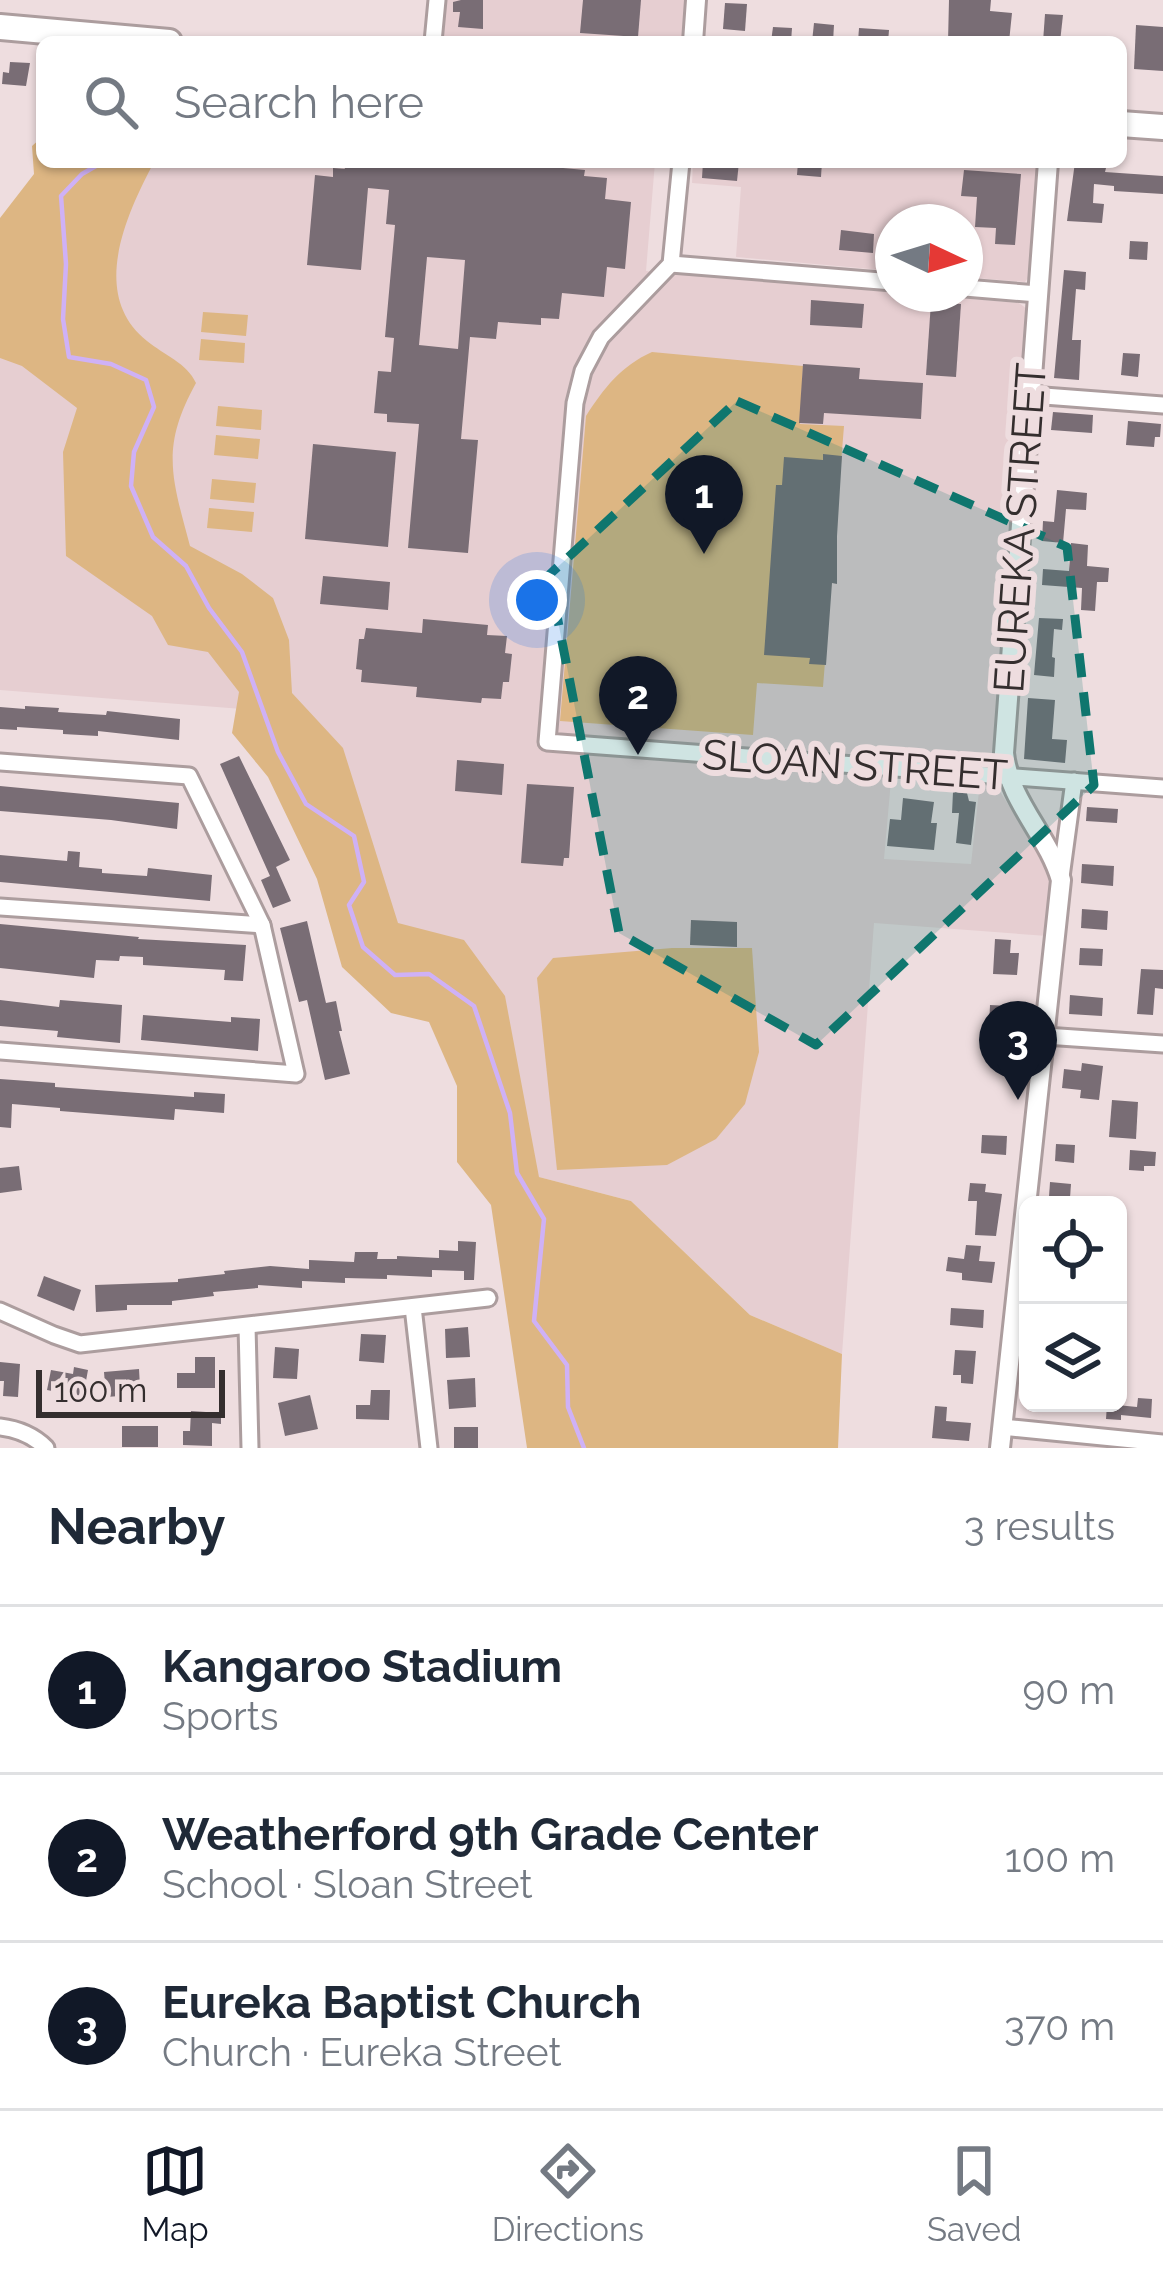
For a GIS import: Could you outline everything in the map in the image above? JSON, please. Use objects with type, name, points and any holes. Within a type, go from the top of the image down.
[{"type":"main road","points":[[0,26],[106,36]]},
{"type":"main road","points":[[1127,125],[1163,128]]},
{"type":"street","points":[[434,36],[437,0]]},
{"type":"street","points":[[693,36],[696,0]]},
{"type":"street","points":[[680,168],[671,264],[875,281]]},
{"type":"street","name":"EUREKA STREET","points":[[1048,168],[1004,736],[1006,767],[1016,796],[1054,856],[1061,880]]},
{"type":"street","name":"SLOAN STREET","points":[[671,264],[601,337],[583,371],[575,404],[547,742],[1163,788]]},
{"type":"street","points":[[983,289],[1038,294]]},
{"type":"street","points":[[1031,395],[1163,406]]},
{"type":"street","points":[[0,762],[189,776],[262,925],[296,1074],[0,1051]]},
{"type":"street","points":[[1000,1448],[1074,781]]},
{"type":"street","points":[[0,907],[262,925]]},
{"type":"street","points":[[1045,1036],[1163,1044]]},
{"type":"street","points":[[0,1311],[80,1343],[488,1298]]},
{"type":"street","points":[[413,1306],[429,1448],[419,1448]]},
{"type":"street","points":[[247,1326],[250,1448]]},
{"type":"street","points":[[0,1427],[14,1428],[46,1448]]},
{"type":"street","points":[[1002,1427],[1163,1443]]},
{"type":"highlighted area","points":[[737,401],[1067,547],[1094,785],[816,1045],[619,933],[549,575]]},
{"type":"shaded area","points":[[445,0],[686,0],[683,36],[442,36]]},
{"type":"shaded area","points":[[36,142],[36,168],[151,168],[124,230],[116,278],[130,322],[196,383],[177,426],[173,463],[190,546],[242,574],[273,598],[289,640],[292,693],[343,748],[398,923],[464,940],[505,996],[539,1177],[631,1201],[750,1315],[842,1354],[838,1448],[527,1448],[491,1205],[457,1162],[457,1086],[429,1022],[391,1013],[342,967],[317,879],[268,777],[232,733],[239,692],[208,652],[168,645],[152,616],[66,556],[63,452],[77,408],[22,366],[0,358],[0,218],[34,174],[32,146]]},
{"type":"shaded area","points":[[106,168],[655,168],[646,271],[875,291],[875,312],[983,312],[983,300],[1019,303],[1027,309],[995,758],[987,765],[893,758],[884,859],[971,864],[980,782],[996,785],[1045,864],[1050,902],[1047,936],[874,923],[842,1354],[750,1315],[631,1201],[539,1177],[429,975],[242,709],[0,690],[0,328]]},
{"type":"shaded area","points":[[693,168],[1039,168],[1031,274],[1025,282],[983,278],[983,204],[875,204],[875,269],[736,257],[741,187],[692,183]]},
{"type":"shaded area","points":[[203,312],[248,315],[246,336],[201,332]]},
{"type":"shaded area","points":[[201,339],[245,343],[244,363],[199,360]]},
{"type":"shaded area","points":[[652,352],[803,366],[800,424],[844,426],[823,687],[757,683],[753,735],[560,721],[586,416],[614,379]]},
{"type":"shaded area","points":[[218,406],[262,410],[261,430],[216,426]]},
{"type":"shaded area","points":[[216,435],[260,439],[258,459],[214,455]]},
{"type":"shaded area","points":[[212,479],[256,483],[254,503],[210,499]]},
{"type":"shaded area","points":[[209,508],[254,512],[252,532],[207,528]]},
{"type":"shaded area","points":[[672,948],[752,948],[759,1052],[745,1104],[716,1139],[667,1165],[557,1170],[537,978],[553,958]]},
{"type":"building","points":[[483,0],[483,29],[458,27],[460,12],[453,12],[453,2]]},
{"type":"building","points":[[583,0],[641,0],[638,36],[580,33]]},
{"type":"building","points":[[949,0],[991,0],[990,11],[1012,13],[1010,36],[948,36]]},
{"type":"building","points":[[725,3],[747,4],[745,31],[723,29]]},
{"type":"building","points":[[1045,14],[1063,15],[1061,36],[1043,36]]},
{"type":"building","points":[[814,23],[834,25],[833,36],[813,36]]},
{"type":"building","points":[[1136,25],[1163,27],[1163,71],[1134,69]]},
{"type":"building","points":[[773,27],[792,28],[791,36],[772,36]]},
{"type":"building","points":[[859,28],[889,30],[888,36],[858,36]]},
{"type":"building","points":[[10,62],[30,63],[26,86],[2,84]]},
{"type":"building","points":[[333,168],[585,170],[584,176],[607,178],[605,199],[631,202],[625,269],[607,267],[604,297],[562,293],[559,319],[541,318],[541,325],[498,322],[496,339],[470,337],[461,439],[478,440],[468,553],[408,548],[419,424],[387,422],[387,414],[374,413],[378,371],[391,372],[394,338],[385,337],[395,225],[386,224],[389,190],[368,188],[361,270],[307,265],[315,175],[333,177]],"holes":[[[427,257],[465,260],[458,349],[419,345]]]},
{"type":"building","points":[[703,168],[738,168],[737,181],[702,178]]},
{"type":"building","points":[[798,168],[822,168],[821,177],[797,175]]},
{"type":"building","points":[[1074,168],[1163,176],[1163,194],[1114,191],[1114,186],[1094,184],[1093,203],[1104,204],[1102,223],[1067,221]]},
{"type":"building","points":[[964,170],[1021,174],[1015,245],[995,244],[996,228],[983,227],[983,204],[977,204],[977,197],[961,196]]},
{"type":"building","points":[[841,230],[874,234],[873,253],[839,250]]},
{"type":"building","points":[[1130,241],[1148,242],[1147,260],[1129,259]]},
{"type":"building","points":[[1064,270],[1086,272],[1085,290],[1076,289],[1072,340],[1081,340],[1079,380],[1054,378]]},
{"type":"building","points":[[811,300],[864,304],[862,328],[810,325]]},
{"type":"building","points":[[930,312],[960,312],[956,377],[926,375]]},
{"type":"building","points":[[1123,353],[1140,354],[1138,377],[1121,375]]},
{"type":"building","points":[[803,364],[860,368],[859,379],[923,383],[921,419],[824,413],[823,424],[799,423]]},
{"type":"building","points":[[1053,412],[1093,415],[1092,433],[1051,430]]},
{"type":"building","points":[[1128,421],[1161,424],[1154,447],[1126,445]]},
{"type":"building","points":[[313,444],[396,452],[388,547],[305,539]]},
{"type":"building","points":[[823,454],[842,456],[837,584],[832,583],[826,665],[809,664],[810,658],[764,655],[776,485],[782,485],[784,457],[823,460]]},
{"type":"building","points":[[1057,490],[1087,493],[1086,510],[1066,509],[1063,543],[1042,541],[1043,521],[1054,522]]},
{"type":"building","points":[[1071,543],[1088,545],[1087,566],[1109,568],[1108,582],[1097,582],[1095,611],[1081,610],[1082,588],[1042,585],[1043,569],[1069,571]]},
{"type":"building","points":[[323,576],[390,582],[388,610],[320,604]]},
{"type":"building","points":[[1039,618],[1063,619],[1062,630],[1054,629],[1054,677],[1034,675]]},
{"type":"building","points":[[423,619],[488,625],[487,635],[507,636],[505,653],[512,654],[509,682],[503,682],[501,699],[482,698],[481,703],[416,697],[417,687],[361,682],[362,670],[356,669],[359,639],[364,639],[366,628],[422,633]]},
{"type":"building","points":[[1028,698],[1055,700],[1052,739],[1067,740],[1065,763],[1024,759]]},
{"type":"building","points":[[0,707],[180,719],[179,740],[98,731],[98,736],[0,729]]},
{"type":"building","points":[[239,756],[290,860],[276,867],[291,901],[273,908],[261,880],[270,876],[220,764]]},
{"type":"building","points":[[457,760],[504,764],[502,795],[455,791]]},
{"type":"building","points":[[527,784],[574,787],[569,858],[564,858],[563,866],[521,863]]},
{"type":"building","points":[[0,786],[179,803],[177,829],[0,811]]},
{"type":"building","points":[[953,792],[967,793],[969,801],[976,802],[971,845],[956,843],[959,813],[952,813]]},
{"type":"building","points":[[903,798],[934,802],[934,850],[887,846],[890,819],[901,820]]},
{"type":"building","points":[[1087,807],[1118,809],[1117,823],[1086,821]]},
{"type":"building","points":[[68,851],[80,852],[79,867],[102,869],[102,873],[147,876],[148,868],[212,875],[210,901],[0,882],[0,855],[67,861]]},
{"type":"building","points":[[1082,864],[1114,866],[1113,886],[1081,883]]},
{"type":"building","points":[[1082,909],[1108,911],[1107,930],[1081,928]]},
{"type":"building","points":[[691,920],[737,922],[737,947],[690,945]]},
{"type":"building","points":[[307,921],[326,1003],[336,1001],[350,1074],[325,1080],[307,1000],[299,1002],[280,928]]},
{"type":"building","points":[[0,924],[246,945],[243,981],[224,980],[225,970],[143,965],[143,957],[96,960],[94,978],[0,968]]},
{"type":"building","points":[[995,939],[1011,940],[1010,953],[1019,953],[1017,975],[993,974]]},
{"type":"building","points":[[1080,948],[1103,949],[1102,966],[1079,965]]},
{"type":"building","points":[[1141,969],[1163,970],[1163,989],[1155,988],[1153,1015],[1137,1014]]},
{"type":"building","points":[[1070,995],[1103,998],[1102,1016],[1069,1014]]},
{"type":"building","points":[[0,1000],[59,1007],[60,1000],[122,1005],[120,1043],[0,1026]]},
{"type":"building","points":[[990,1005],[1027,1007],[1025,1031],[989,1028]]},
{"type":"building","points":[[143,1015],[231,1022],[231,1017],[260,1019],[258,1051],[141,1040]]},
{"type":"building","points":[[1082,1063],[1103,1066],[1099,1100],[1080,1098],[1081,1090],[1062,1088],[1064,1069],[1081,1071]]},
{"type":"building","points":[[0,1079],[194,1097],[194,1092],[225,1094],[224,1113],[175,1109],[174,1120],[12,1104],[11,1128],[0,1127]]},
{"type":"building","points":[[1112,1100],[1138,1102],[1136,1139],[1109,1137]]},
{"type":"building","points":[[982,1135],[1007,1136],[1006,1155],[981,1153]]},
{"type":"building","points":[[1056,1144],[1075,1145],[1074,1163],[1055,1161]]},
{"type":"building","points":[[1130,1150],[1156,1152],[1155,1166],[1129,1170]]},
{"type":"building","points":[[19,1166],[22,1190],[0,1193],[0,1168]]},
{"type":"building","points":[[1050,1182],[1071,1184],[1070,1196],[1049,1196]]},
{"type":"building","points":[[970,1183],[986,1184],[985,1192],[1002,1194],[996,1236],[975,1235],[977,1201],[968,1201]]},
{"type":"building","points":[[458,1241],[476,1242],[474,1280],[464,1280],[464,1271],[432,1270],[432,1277],[302,1281],[302,1288],[258,1285],[172,1301],[172,1305],[127,1305],[127,1310],[96,1312],[95,1285],[178,1282],[270,1266],[309,1269],[309,1260],[354,1262],[355,1252],[378,1252],[377,1259],[439,1258],[439,1250],[458,1251]]},
{"type":"building","points":[[966,1245],[981,1246],[979,1261],[995,1262],[992,1283],[962,1280],[962,1273],[946,1271],[948,1257],[964,1259]]},
{"type":"building","points":[[44,1276],[81,1290],[74,1311],[37,1296]]},
{"type":"building","points":[[951,1308],[984,1310],[983,1328],[950,1325]]},
{"type":"building","points":[[468,1327],[470,1357],[446,1358],[445,1329]]},
{"type":"building","points":[[361,1334],[386,1335],[384,1363],[359,1361]]},
{"type":"building","points":[[275,1347],[299,1349],[297,1379],[273,1378]]},
{"type":"building","points":[[955,1350],[976,1351],[973,1384],[961,1383],[961,1375],[953,1375]]},
{"type":"building","points":[[195,1357],[215,1357],[215,1388],[177,1388],[177,1373],[195,1373]]},
{"type":"building","points":[[0,1362],[20,1364],[18,1397],[3,1396]]},
{"type":"building","points":[[74,1367],[88,1370],[83,1397],[47,1390],[51,1370],[73,1374]]},
{"type":"building","points":[[139,1369],[140,1387],[120,1389],[120,1396],[106,1397],[104,1372]]},
{"type":"building","points":[[475,1378],[476,1407],[449,1409],[447,1380]]},
{"type":"building","points":[[371,1390],[390,1390],[389,1420],[356,1419],[356,1405],[370,1405]]},
{"type":"building","points":[[310,1395],[318,1429],[285,1436],[278,1403]]},
{"type":"building","points":[[1138,1398],[1152,1399],[1151,1418],[1121,1415],[1121,1420],[1106,1419],[1106,1412],[1137,1407]]},
{"type":"building","points":[[935,1406],[947,1407],[946,1421],[971,1423],[969,1441],[932,1438]]},
{"type":"building","points":[[191,1411],[221,1413],[221,1424],[212,1423],[212,1446],[183,1445],[183,1431],[190,1431]]},
{"type":"building","points":[[122,1426],[158,1426],[158,1447],[122,1447]]},
{"type":"building","points":[[454,1427],[478,1427],[478,1448],[454,1448]]},
{"type":"waterway","points":[[92,168],[61,196],[66,264],[63,319],[69,357],[111,364],[146,380],[154,407],[134,452],[131,486],[153,537],[186,566],[209,608],[242,652],[278,752],[306,804],[354,836],[364,882],[349,905],[363,947],[395,975],[429,974],[474,1006],[510,1113],[517,1173],[544,1219],[534,1321],[567,1365],[568,1407],[584,1448]]},
{"type":"place","name":"Kangaroo Stadium","points":[[704,554]]},
{"type":"place","name":"Weatherford 9th Grade Center","points":[[638,755]]},
{"type":"place","name":"Eureka Baptist Church","points":[[1018,1100]]}]
